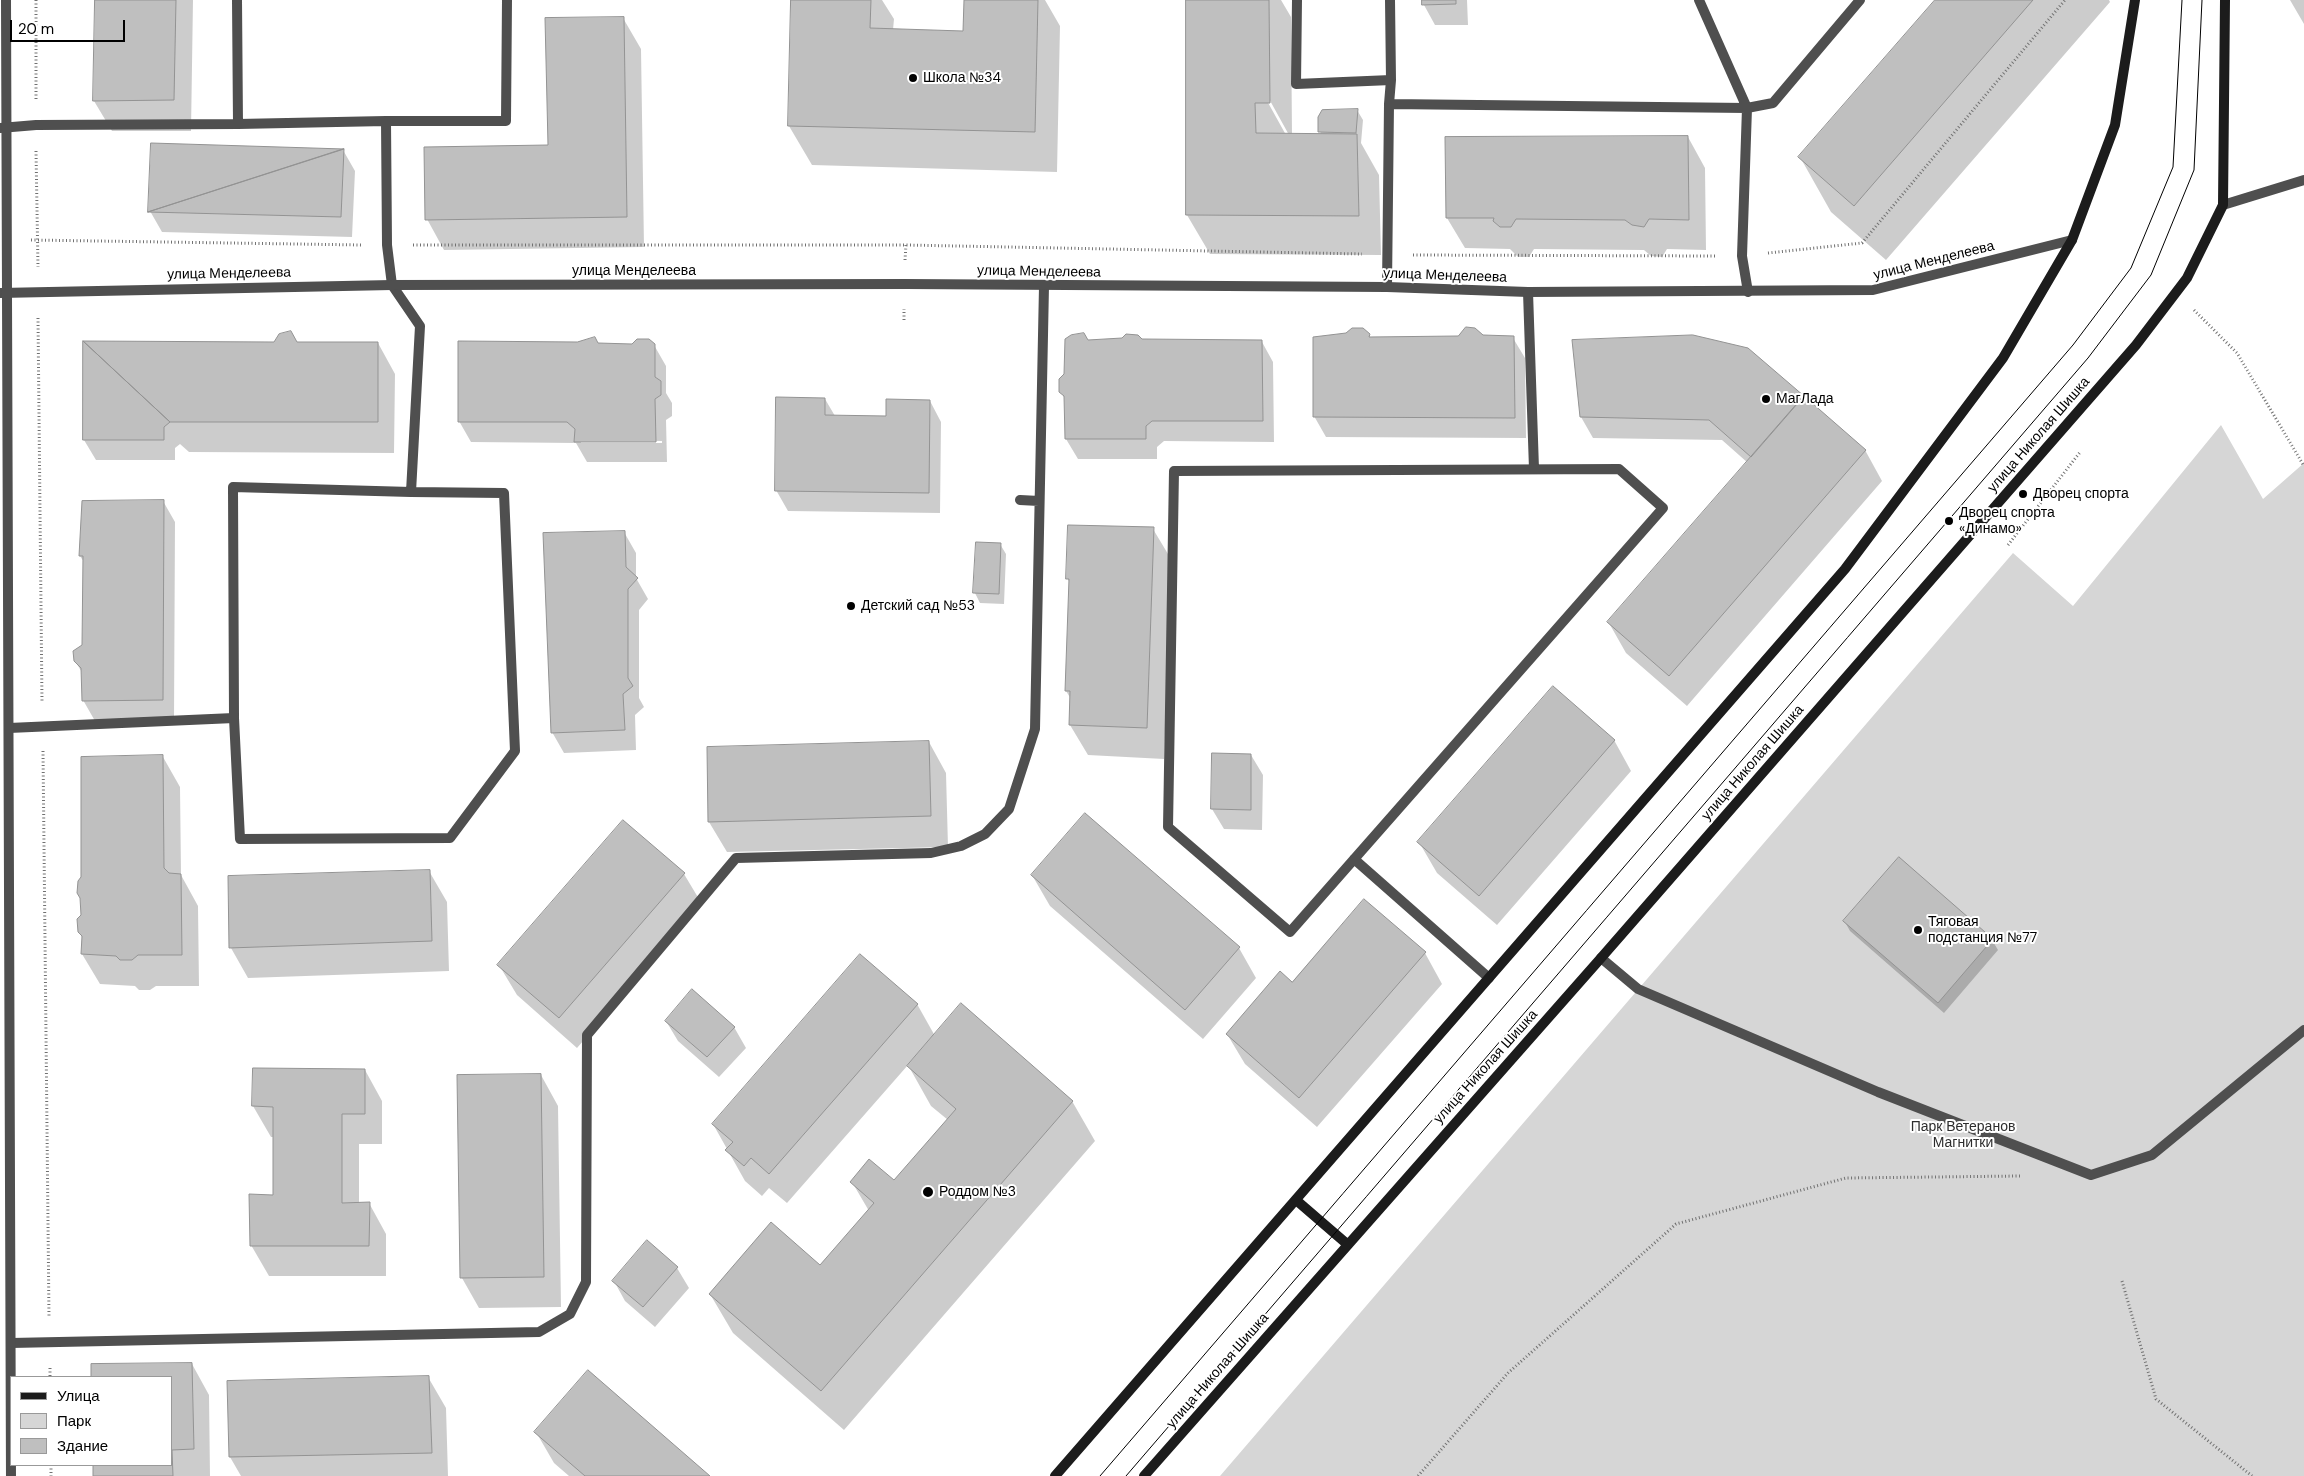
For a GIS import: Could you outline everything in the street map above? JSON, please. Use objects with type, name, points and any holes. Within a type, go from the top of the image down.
[{"type":"main road","points":[[1055,1476],[1845,569],[2003,358],[2072,240],[2115,126],[2135,0]]},
{"type":"main road","name":"улица Николая Шишка","points":[[1144,1476],[1601,958],[2136,345],[2187,278],[2223,205],[2225,0]]},
{"type":"main road","points":[[1296,1200],[1347,1244]]},
{"type":"street","points":[[6,0],[3,128],[7,240],[3,293],[9,728],[5,1156],[11,1376]]},
{"type":"street","points":[[237,0],[238,124]]},
{"type":"street","points":[[3,128],[36,125],[506,120],[507,0]]},
{"type":"street","points":[[1297,0],[1296,84],[1391,80]]},
{"type":"street","points":[[1387,287],[1389,104],[1391,80],[1390,0]]},
{"type":"street","points":[[1699,0],[1747,108],[1742,256],[1748,292]]},
{"type":"street","points":[[1389,104],[1747,108],[1773,104],[1860,0]]},
{"type":"street","points":[[386,122],[387,245],[392,285],[420,326],[411,492]]},
{"type":"street","points":[[2223,205],[2304,180]]},
{"type":"street","name":"улица Менделеева","points":[[3,293],[392,285],[905,284],[1387,287],[1528,292],[1873,290],[2072,240]]},
{"type":"street","points":[[11,1343],[539,1332],[570,1314],[586,1282],[586,1035],[736,858],[930,853],[961,846],[985,834],[1009,809],[1035,729],[1044,286]]},
{"type":"street","points":[[1528,292],[1534,469]]},
{"type":"street","points":[[1620,469],[1663,508],[1354,859],[1290,932],[1168,827],[1174,471],[1620,469]]},
{"type":"street","points":[[233,487],[411,492],[504,493],[515,751],[450,838],[240,840],[234,718],[233,487]]},
{"type":"street","points":[[1020,500],[1039,501]]},
{"type":"street","points":[[9,728],[234,718]]},
{"type":"street","points":[[1354,859],[1489,978]]},
{"type":"street","points":[[1601,958],[1638,988],[1878,1092],[2091,1175],[2152,1155],[2304,1030]]},
{"type":"path","points":[[36,0],[50,1376]]},
{"type":"path","points":[[7,240],[387,245],[906,245],[1388,255],[1742,256],[1862,243],[2065,0]]},
{"type":"path","points":[[2190,306],[2237,353],[2304,466]]},
{"type":"path","points":[[1418,1476],[1508,1373],[1676,1224],[1846,1178],[2022,1176]]},
{"type":"path","points":[[2122,1281],[2156,1399],[2252,1476]]},
{"type":"green space","name":"Парк Ветеранов Магнитки","points":[[2221,425],[2263,499],[2304,463],[2304,1476],[1220,1476],[2013,553],[2073,606]]},
{"type":"building","points":[[95,0],[176,0],[174,100],[93,101]]},
{"type":"building","name":"Школа №34","points":[[791,0],[871,0],[870,28],[963,31],[964,0],[1038,0],[1035,132],[788,126]]},
{"type":"building","points":[[1186,0],[1269,0],[1270,103],[1255,103],[1256,133],[1357,134],[1359,216],[1186,215]]},
{"type":"building","points":[[1422,0],[1456,0],[1456,4],[1422,5]]},
{"type":"building","points":[[1935,0],[2033,0],[1854,206],[1798,157]]},
{"type":"building","points":[[624,17],[627,217],[425,220],[424,147],[548,145],[545,18]]},
{"type":"building","points":[[1358,109],[1356,133],[1318,132],[1318,117],[1322,110]]},
{"type":"building","points":[[1688,136],[1689,220],[1649,219],[1644,227],[1632,225],[1625,220],[1516,219],[1511,227],[1500,227],[1493,221],[1494,218],[1446,218],[1445,137]]},
{"type":"building","points":[[151,143],[344,149],[148,212]]},
{"type":"building","points":[[344,149],[341,217],[148,212]]},
{"type":"building","points":[[1466,327],[1475,328],[1483,335],[1514,336],[1515,418],[1313,417],[1313,337],[1346,333],[1352,328],[1363,328],[1370,334],[1369,337],[1458,336]]},
{"type":"building","points":[[291,331],[297,342],[378,342],[378,422],[170,422],[83,341],[274,342],[279,334]]},
{"type":"building","points":[[1084,333],[1088,340],[1122,338],[1126,334],[1138,335],[1142,339],[1262,340],[1263,421],[1152,421],[1146,426],[1146,439],[1065,439],[1064,396],[1059,392],[1059,379],[1064,374],[1065,339],[1071,335]]},
{"type":"building","points":[[1693,335],[1748,348],[1804,396],[1751,457],[1709,420],[1580,417],[1572,340]]},
{"type":"building","points":[[595,337],[598,343],[632,344],[637,339],[649,339],[655,344],[655,377],[661,381],[661,395],[655,399],[656,442],[574,442],[575,429],[567,422],[458,422],[458,341],[577,342]]},
{"type":"building","points":[[83,341],[170,422],[164,427],[164,440],[83,440]]},
{"type":"building","points":[[1804,396],[1866,450],[1669,676],[1607,622]]},
{"type":"building","points":[[776,397],[825,398],[825,415],[886,416],[886,399],[930,400],[929,493],[775,491]]},
{"type":"building","points":[[164,500],[163,700],[82,701],[81,668],[74,661],[73,651],[82,645],[83,556],[79,556],[82,501]]},
{"type":"building","points":[[1068,525],[1154,527],[1147,728],[1069,725],[1070,691],[1065,691],[1069,579],[1066,579]]},
{"type":"building","points":[[625,531],[626,567],[638,578],[628,589],[628,678],[633,686],[623,694],[625,730],[551,733],[543,533]]},
{"type":"building","points":[[976,542],[1001,543],[999,594],[973,593]]},
{"type":"building","points":[[1553,686],[1615,740],[1479,896],[1417,842]]},
{"type":"building","points":[[929,741],[931,816],[708,822],[707,747]]},
{"type":"building","points":[[1212,753],[1251,754],[1251,810],[1211,809]]},
{"type":"building","points":[[163,755],[164,868],[169,873],[181,874],[182,955],[138,955],[132,960],[120,960],[116,956],[81,954],[82,936],[78,932],[77,919],[81,915],[80,898],[77,893],[78,881],[81,877],[81,757]]},
{"type":"building","points":[[1085,813],[1240,947],[1185,1010],[1031,875]]},
{"type":"building","points":[[623,820],[685,873],[559,1018],[497,965]]},
{"type":"building","name":"Тяговая подстанция №77","points":[[1899,857],[1993,939],[1938,1003],[1843,921]]},
{"type":"building","points":[[430,870],[432,941],[229,948],[228,876]]},
{"type":"building","points":[[1364,899],[1426,952],[1299,1098],[1226,1034],[1280,971],[1292,982]]},
{"type":"building","points":[[860,954],[918,1004],[769,1174],[751,1158],[744,1166],[725,1150],[733,1142],[712,1124]]},
{"type":"building","points":[[692,989],[735,1027],[707,1057],[665,1021]]},
{"type":"building","name":"Роддом №3","points":[[961,1003],[1073,1101],[821,1391],[709,1294],[771,1222],[820,1265],[874,1203],[850,1182],[869,1159],[894,1180],[956,1109],[907,1066]]},
{"type":"building","points":[[253,1068],[365,1069],[365,1114],[342,1114],[342,1203],[370,1202],[369,1246],[250,1246],[249,1194],[273,1195],[273,1107],[252,1106]]},
{"type":"building","points":[[541,1074],[544,1277],[460,1278],[457,1075]]},
{"type":"building","points":[[647,1240],[678,1267],[643,1307],[612,1281]]},
{"type":"building","points":[[192,1363],[194,1449],[172,1450],[172,1376],[91,1376],[91,1364]]},
{"type":"building","points":[[588,1370],[710,1476],[585,1476],[534,1432]]},
{"type":"building","points":[[429,1376],[432,1453],[229,1457],[227,1381]]},
{"type":"building","points":[[172,1450],[173,1476],[93,1476],[93,1466],[172,1466]]},
{"type":"tram line","points":[[1100,1476],[2073,345],[2131,268],[2173,167],[2182,0]]},
{"type":"tram line","points":[[1126,1476],[2088,358],[2151,275],[2194,170],[2202,0]]},
{"type":"place","name":"Школа №34","points":[[913,78]]},
{"type":"place","name":"МагЛада","points":[[1766,399]]},
{"type":"place","name":"Дворец спорта","points":[[2023,494]]},
{"type":"place","name":"Дворец спорта «Динамо»","points":[[1949,521]]},
{"type":"place","name":"Детский сад №53","points":[[851,606]]},
{"type":"place","name":"Тяговая подстанция №77","points":[[1918,930]]},
{"type":"place","name":"Роддом №3","points":[[928,1192]]}]
